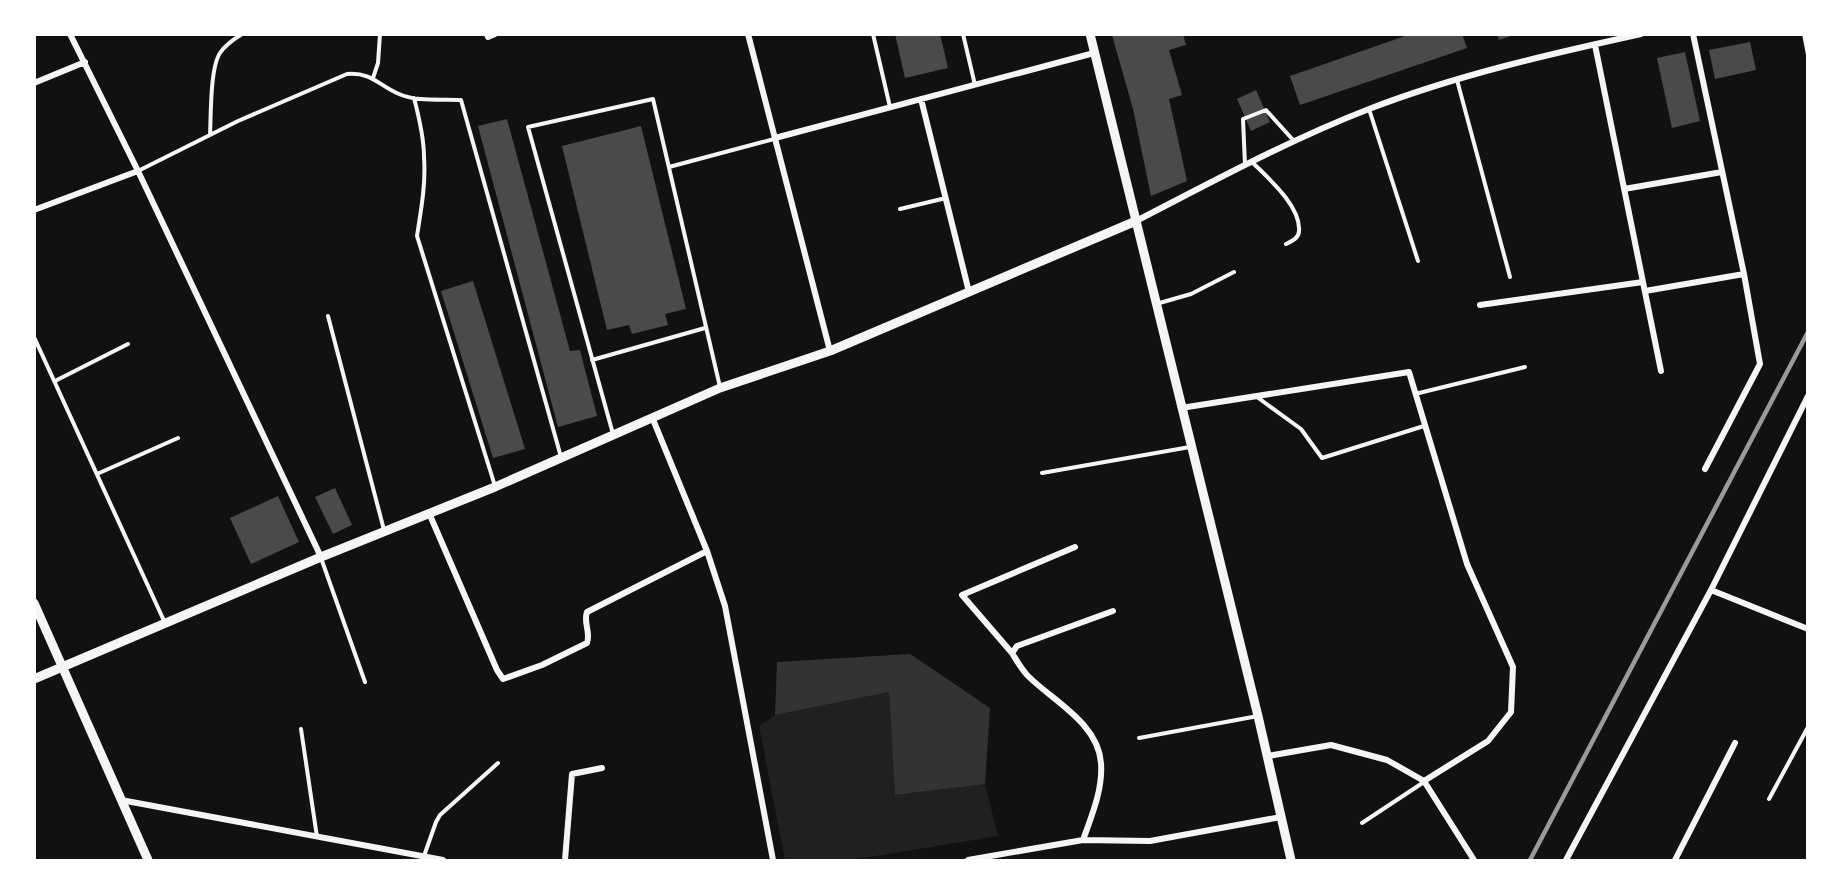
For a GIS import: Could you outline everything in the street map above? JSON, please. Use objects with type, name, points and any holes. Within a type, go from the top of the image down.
[{"type":"street","points":[[70,34],[138,171],[321,557]]},
{"type":"street","points":[[487,34],[489,37],[495,34]]},
{"type":"street","points":[[748,34],[830,351]]},
{"type":"street","points":[[1090,34],[1268,756],[1291,861]]},
{"type":"street","points":[[34,679],[321,557],[495,487],[720,388],[830,351],[1136,221],[1252,162],[1369,109],[1457,79],[1641,34]]},
{"type":"street","points":[[1693,34],[1744,274],[1760,364],[1705,469]]},
{"type":"street","points":[[1595,45],[1661,371]]},
{"type":"street","points":[[775,138],[1094,53]]},
{"type":"street","points":[[34,83],[85,62]]},
{"type":"street","points":[[921,99],[969,292]]},
{"type":"street","points":[[34,210],[138,171]]},
{"type":"street","points":[[1624,189],[1722,172]]},
{"type":"street","points":[[1645,291],[1744,274]]},
{"type":"street","points":[[1479,305],[1643,282]]},
{"type":"street","points":[[1181,408],[1409,372],[1467,564],[1513,667],[1511,712],[1488,741],[1424,781]]},
{"type":"street","points":[[1566,861],[1711,590],[1804,410],[1808,396]]},
{"type":"street","points":[[652,417],[707,551],[726,606],[773,861]]},
{"type":"street","points":[[429,513],[497,670],[503,678],[542,665],[587,643],[589,639],[585,618],[587,612],[707,551]]},
{"type":"street","points":[[1075,546],[962,595],[1012,653],[1026,674],[1083,724],[1096,744],[1101,763],[1097,801],[1083,840]]},
{"type":"street","points":[[1711,590],[1808,629]]},
{"type":"street","points":[[34,603],[148,861]]},
{"type":"street","points":[[1012,653],[1017,646],[1113,611]]},
{"type":"street","points":[[1675,861],[1735,743]]},
{"type":"street","points":[[1268,756],[1332,745],[1387,760],[1424,781],[1474,861]]},
{"type":"street","points":[[565,861],[572,774],[602,768]]},
{"type":"street","points":[[121,800],[443,861]]},
{"type":"street","points":[[968,861],[1083,840],[1150,841],[1281,817]]},
{"type":"lane","points":[[210,135],[215,69],[219,54],[232,40],[242,34]]},
{"type":"lane","points":[[373,78],[378,63],[380,34]]},
{"type":"lane","points":[[873,34],[890,108]]},
{"type":"lane","points":[[963,34],[975,85]]},
{"type":"lane","points":[[1803,34],[1808,55]]},
{"type":"lane","points":[[138,171],[210,135],[346,74],[359,73],[373,78],[400,94],[414,98],[461,100],[562,458]]},
{"type":"lane","points":[[1457,79],[1510,277]]},
{"type":"lane","points":[[414,98],[421,126],[424,157],[423,196],[417,236],[495,487]]},
{"type":"lane","points":[[613,434],[528,127],[653,99],[720,388]]},
{"type":"lane","points":[[1369,109],[1418,261]]},
{"type":"lane","points":[[1245,166],[1243,119],[1266,110],[1294,142]]},
{"type":"lane","points":[[669,167],[775,138]]},
{"type":"lane","points":[[1252,162],[1275,184],[1296,216],[1299,232],[1296,239],[1286,244]]},
{"type":"lane","points":[[900,209],[946,198]]},
{"type":"lane","points":[[1155,304],[1191,294],[1234,272]]},
{"type":"lane","points":[[328,316],[385,532]]},
{"type":"lane","points":[[592,360],[705,328]]},
{"type":"lane","points":[[34,337],[165,624]]},
{"type":"lane","points":[[55,381],[128,344]]},
{"type":"lane","points":[[1414,394],[1525,367]]},
{"type":"lane","points":[[1257,397],[1301,429],[1322,458],[1424,426]]},
{"type":"lane","points":[[98,474],[178,438]]},
{"type":"lane","points":[[1042,473],[1191,447]]},
{"type":"lane","points":[[321,557],[365,682]]},
{"type":"lane","points":[[1139,738],[1258,716]]},
{"type":"lane","points":[[1769,799],[1808,727]]},
{"type":"lane","points":[[301,729],[316,837]]},
{"type":"lane","points":[[423,857],[440,815],[498,763]]},
{"type":"lane","points":[[1362,823],[1424,781]]},
{"type":"shaded area","points":[[910,654],[990,708],[985,784],[895,795],[889,692],[775,715],[777,662]]},
{"type":"shaded area","points":[[889,692],[895,795],[985,784],[998,836],[851,860],[785,860],[759,726],[775,715]]},
{"type":"building","points":[[895,34],[940,34],[948,68],[905,78]]},
{"type":"building","points":[[1183,34],[1186,45],[1169,50],[1182,95],[1169,99],[1187,181],[1151,196],[1133,109],[1112,35]]},
{"type":"building","points":[[1411,34],[1462,34],[1467,48],[1300,105],[1290,76]]},
{"type":"building","points":[[1497,34],[1514,34],[1514,35],[1499,40]]},
{"type":"building","points":[[1750,42],[1756,70],[1715,79],[1709,50]]},
{"type":"building","points":[[1685,52],[1700,121],[1672,128],[1657,58]]},
{"type":"building","points":[[1256,90],[1270,122],[1251,131],[1237,99]]},
{"type":"building","points":[[507,119],[570,351],[580,350],[597,416],[558,427],[478,126]]},
{"type":"building","points":[[641,126],[686,309],[665,314],[668,325],[632,334],[629,325],[607,330],[562,146]]},
{"type":"building","points":[[473,281],[525,449],[493,458],[441,291]]},
{"type":"building","points":[[335,488],[352,525],[333,534],[315,497]]},
{"type":"building","points":[[278,496],[299,542],[251,564],[230,518]]},
{"type":"railway","points":[[1530,860],[1808,332]]}]
